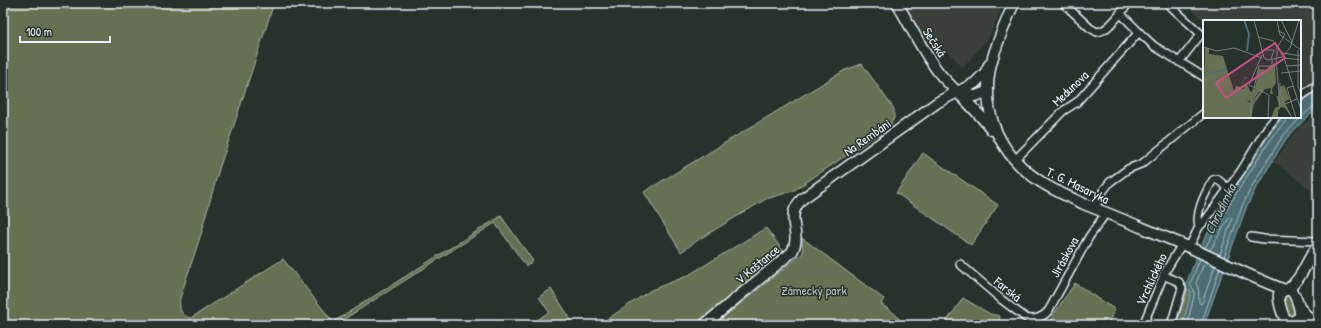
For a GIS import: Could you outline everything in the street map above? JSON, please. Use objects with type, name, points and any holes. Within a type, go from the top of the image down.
[{"type":"street","name":"Sečská","points":[[897,3],[930,60],[940,74],[981,116],[1012,156]]},
{"type":"street","name":"T. G. Masaryka","points":[[1014,3],[994,54],[989,75],[988,91],[992,121],[997,135],[1012,156],[1030,174],[1045,185],[1062,194],[1187,247],[1234,269],[1293,292],[1303,312],[1315,325]]},
{"type":"street","points":[[1063,3],[1090,28],[1097,32],[1107,28],[1129,3]]},
{"type":"street","points":[[1167,3],[1201,34],[1179,62]]},
{"type":"street","points":[[1120,13],[1154,46],[1203,77]]},
{"type":"street","name":"Medunova","points":[[1012,156],[1063,111],[1077,102],[1139,32]]},
{"type":"street","points":[[959,93],[978,80],[987,70],[994,54]]},
{"type":"street","points":[[970,85],[978,84],[988,91]]},
{"type":"street","points":[[1301,96],[1318,84]]},
{"type":"street","points":[[959,93],[976,96],[988,91]]},
{"type":"street","name":"Na Rembáni","points":[[795,208],[806,196],[933,106],[959,93]]},
{"type":"street","points":[[1095,208],[1103,191],[1110,182],[1128,169],[1143,163],[1203,114]]},
{"type":"street","points":[[1199,227],[1244,166],[1262,134],[1275,118]]},
{"type":"street","points":[[1199,227],[1197,219],[1199,212],[1213,180],[1217,179],[1228,188]]},
{"type":"street","name":"V Kaštance","points":[[704,325],[792,252],[795,241],[793,217],[795,208]]},
{"type":"street","name":"Jiráskova","points":[[1046,314],[1089,237],[1106,213]]},
{"type":"street","name":"Vrchlického","points":[[1143,325],[1163,275],[1187,247],[1199,227]]},
{"type":"street","points":[[1251,237],[1264,239],[1318,241]]},
{"type":"street","points":[[1294,322],[1300,316],[1298,288],[1312,253],[1318,246]]},
{"type":"street","name":"Farská","points":[[960,264],[1002,300],[1026,318],[1032,319],[1046,314]]},
{"type":"street","points":[[1278,300],[1280,294],[1297,281],[1306,266]]},
{"type":"street","name":"T. G. Masaryka","points":[[1246,274],[1272,291],[1283,312],[1283,325]]},
{"type":"street","points":[[1163,275],[1179,282],[1182,288],[1171,325]]},
{"type":"street","points":[[1283,312],[1287,320],[1292,322],[1303,321],[1310,325]]},
{"type":"shaded area","points":[[903,3],[1004,3],[988,39],[963,67],[947,51],[939,59],[934,55]]},
{"type":"shaded area","points":[[1184,3],[1318,3],[1318,81],[1301,94],[1301,20],[1203,20]]},
{"type":"shaded area","points":[[1318,113],[1318,195],[1274,162],[1298,128]]},
{"type":"green space","points":[[3,3],[274,3],[220,166],[204,225],[180,298],[181,311],[187,317],[191,318],[283,259],[333,322],[501,216],[533,261],[526,266],[495,223],[335,325],[3,325]]},
{"type":"green space","points":[[862,64],[894,109],[894,118],[890,126],[793,191],[766,199],[701,238],[681,252],[644,192],[845,70]]},
{"type":"green space","points":[[923,153],[998,205],[971,245],[896,193]]},
{"type":"green space","points":[[766,228],[784,252],[694,325],[605,325],[603,322],[651,290],[687,276]]},
{"type":"green space","name":"Zámecký park","points":[[802,238],[884,299],[881,304],[895,314],[904,325],[714,325],[803,253]]},
{"type":"green space","points":[[1075,283],[1115,309],[1107,325],[1053,325],[1051,318]]},
{"type":"green space","points":[[551,289],[572,321],[565,325],[536,325],[534,322],[549,312],[539,297]]},
{"type":"green space","points":[[1188,289],[1191,291],[1183,325],[1176,325]]},
{"type":"green space","points":[[1285,295],[1288,295],[1293,302],[1295,308],[1294,316],[1291,316],[1286,309],[1284,300]]},
{"type":"green space","points":[[963,298],[990,314],[1000,316],[999,322],[1013,325],[944,325]]},
{"type":"water","points":[[1318,90],[1318,108],[1286,139],[1256,188],[1246,208],[1204,325],[1183,325],[1191,291],[1188,289],[1176,325],[1173,325],[1191,272],[1209,231],[1261,146],[1274,128],[1283,118],[1301,118],[1301,102]]},
{"type":"water label","name":"Chrudimka","points":[[1220,209]]}]
